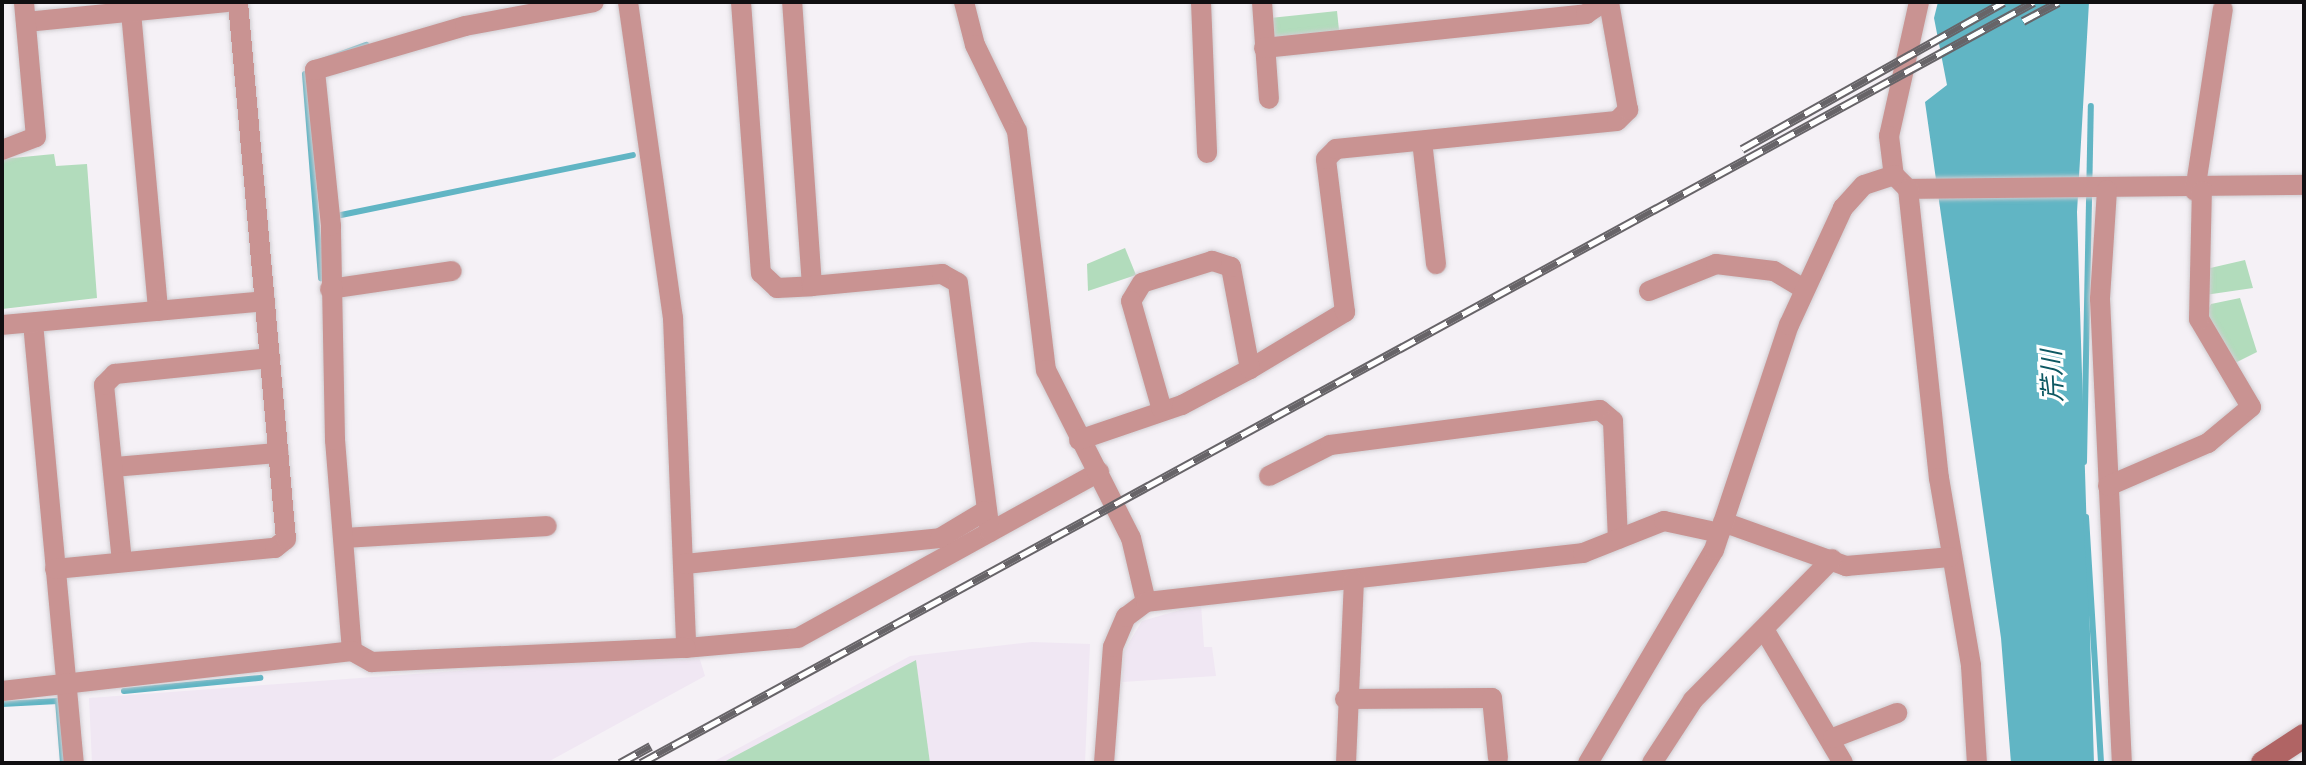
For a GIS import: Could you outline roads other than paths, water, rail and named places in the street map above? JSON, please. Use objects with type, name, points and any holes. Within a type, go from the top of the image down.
[{"type":"main road","points":[[2263,763],[2304,736]]},
{"type":"street","points":[[2,150],[36,137],[25,12],[131,12],[227,2]]},
{"type":"street","points":[[55,569],[275,548],[286,539],[238,2]]},
{"type":"street","points":[[352,651],[315,70],[465,26],[594,2]]},
{"type":"street","points":[[628,2],[673,318],[686,648]]},
{"type":"street","points":[[741,2],[761,273],[777,288],[942,274],[958,283],[990,532]]},
{"type":"street","points":[[792,2],[812,286]]},
{"type":"street","points":[[964,2],[975,45],[1017,131],[1038,331],[1056,398],[1099,472],[1143,572],[1146,602]]},
{"type":"street","points":[[1201,2],[1207,153]]},
{"type":"street","points":[[1262,2],[1269,99]]},
{"type":"street","points":[[1079,440],[1162,410],[1250,369],[1345,312],[1326,159],[1336,149],[1617,121],[1628,110],[1607,2],[1586,14],[1264,48]]},
{"type":"street","points":[[1919,2],[1894,93],[1909,185],[1950,557],[1971,666],[1977,763]]},
{"type":"street","points":[[2108,486],[2208,443],[2251,407],[2199,319],[2198,191],[2223,9]]},
{"type":"street","points":[[131,12],[158,311]]},
{"type":"street","points":[[1422,141],[1436,264]]},
{"type":"street","points":[[1588,763],[1722,527],[1804,289],[1851,195],[1909,185],[2198,191],[2304,185]]},
{"type":"street","points":[[2098,190],[2100,299],[2122,763]]},
{"type":"street","points":[[1162,410],[1131,301],[1142,283],[1212,261],[1231,267],[1250,369]]},
{"type":"street","points":[[1649,291],[1716,264],[1774,271],[1804,289]]},
{"type":"street","points":[[330,289],[452,271]]},
{"type":"street","points":[[2,325],[265,301]]},
{"type":"street","points":[[33,323],[74,763]]},
{"type":"street","points":[[122,562],[104,385],[115,374],[270,358]]},
{"type":"street","points":[[1269,476],[1330,445],[1600,410],[1613,421],[1618,539]]},
{"type":"street","points":[[114,467],[278,453]]},
{"type":"street","points":[[2,691],[352,651],[372,662],[686,648],[798,638],[1099,472]]},
{"type":"street","points":[[685,564],[940,538],[985,511]]},
{"type":"street","points":[[1104,763],[1113,647],[1126,617],[1146,602],[1583,553],[1664,521],[1722,527],[1832,559],[1846,566],[1950,557]]},
{"type":"street","points":[[345,538],[547,526]]},
{"type":"street","points":[[1652,763],[1693,700],[1765,631],[1832,559]]},
{"type":"street","points":[[1346,763],[1345,699],[1354,580]]},
{"type":"street","points":[[1765,631],[1833,738],[1843,763]]},
{"type":"street","points":[[1345,699],[1492,698],[1495,761]]},
{"type":"street","points":[[1833,738],[1897,713]]},
{"type":"water","name":"芹川","points":[[1938,2],[2089,2],[2077,212],[2094,763],[2011,763],[2001,638],[1925,102],[1947,85],[1934,18]]},
{"type":"waterway","points":[[311,65],[366,45]]},
{"type":"waterway","points":[[305,74],[321,278]]},
{"type":"waterway","points":[[2084,462],[2091,106]]},
{"type":"waterway","points":[[341,215],[633,155]]},
{"type":"waterway","points":[[2086,517],[2101,763]]},
{"type":"waterway","points":[[124,691],[260,678]]},
{"type":"waterway","points":[[2,704],[58,701],[63,763]]},
{"type":"railway","points":[[1742,149],[2004,2]]},
{"type":"railway","points":[[641,763],[2034,2]]},
{"type":"railway","points":[[2023,21],[2058,2]]},
{"type":"railway","points":[[620,763],[651,746]]}]
